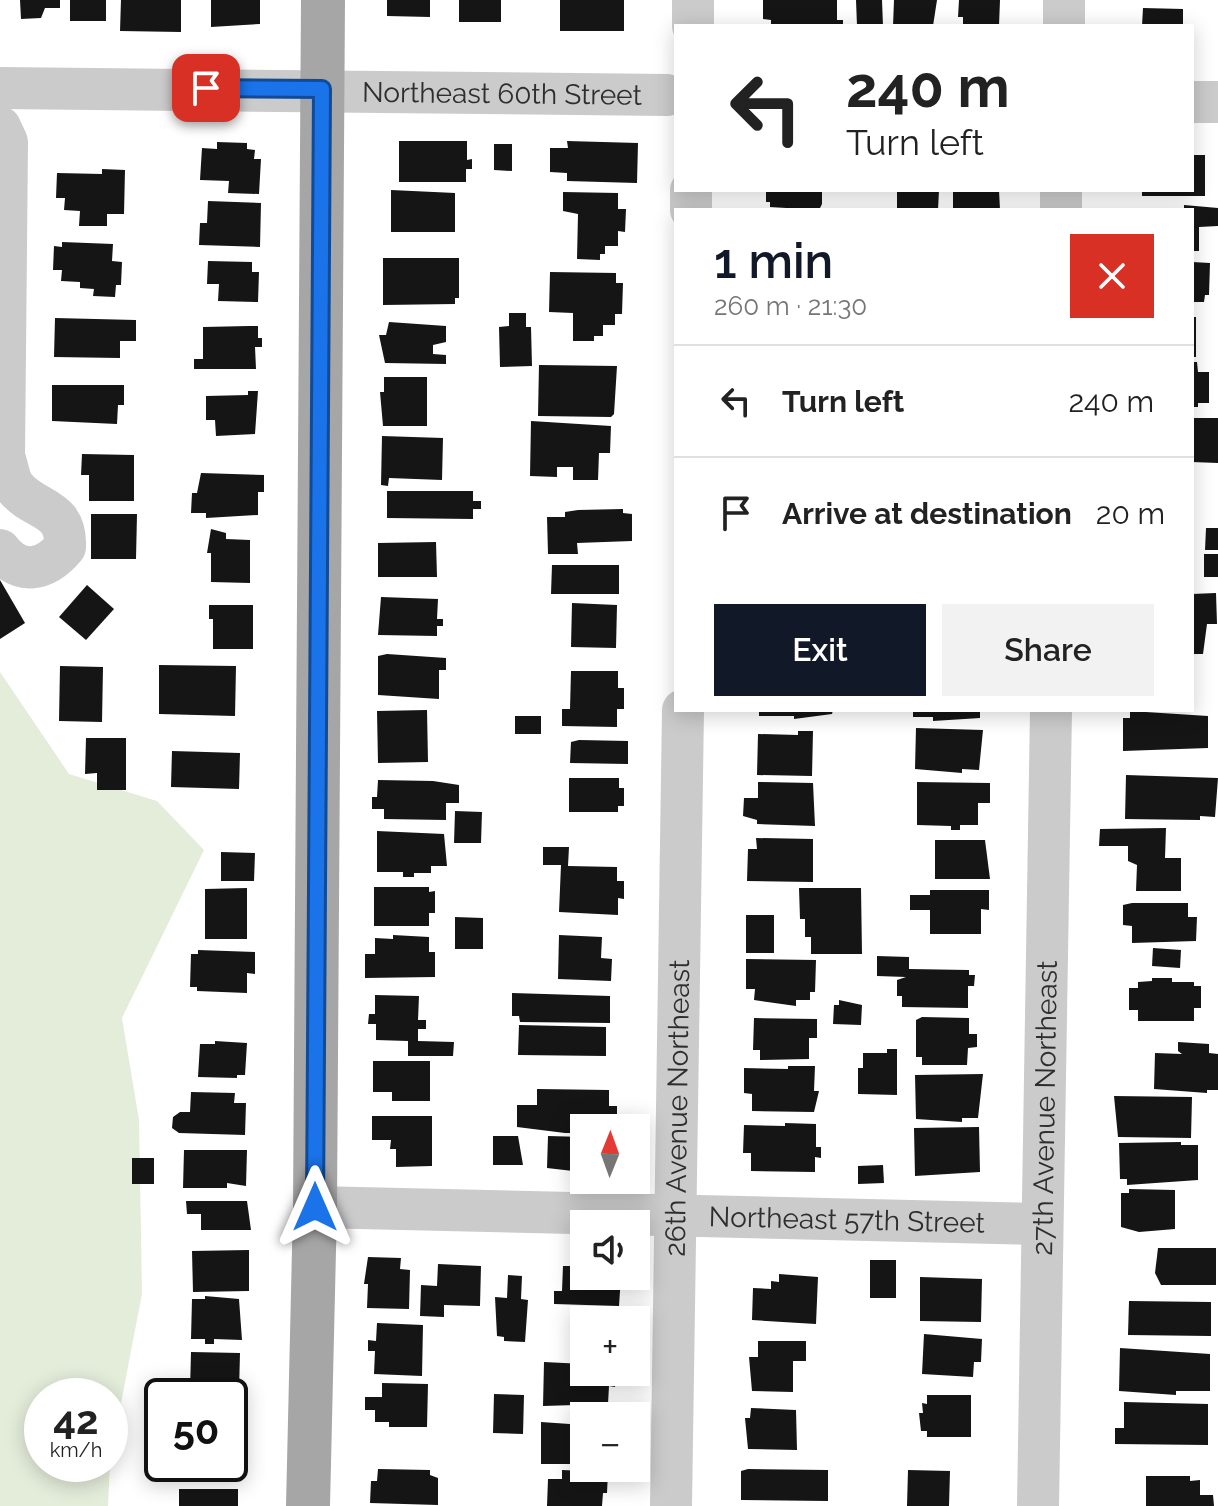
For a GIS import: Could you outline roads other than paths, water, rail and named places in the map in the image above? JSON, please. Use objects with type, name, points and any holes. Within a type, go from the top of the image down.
[{"type":"main road","points":[[308,1506],[315,1207],[323,0]]},
{"type":"street","points":[[693,0],[693,24]]},
{"type":"street","points":[[1064,0],[1064,24]]},
{"type":"street","name":"Northeast 60th Street","points":[[0,88],[322,89],[673,96]]},
{"type":"street","points":[[1194,102],[1218,102]]},
{"type":"street","points":[[0,127],[7,142],[2,466],[14,486],[58,518],[65,532],[65,547],[43,566],[25,569],[9,561],[0,550]]},
{"type":"street","name":"26th Avenue Northeast","points":[[671,1506],[683,712]]},
{"type":"street","name":"27th Avenue Northeast","points":[[1038,1506],[1051,712]]},
{"type":"street","name":"Northeast 57th Street","points":[[315,1207],[1041,1224]]}]
